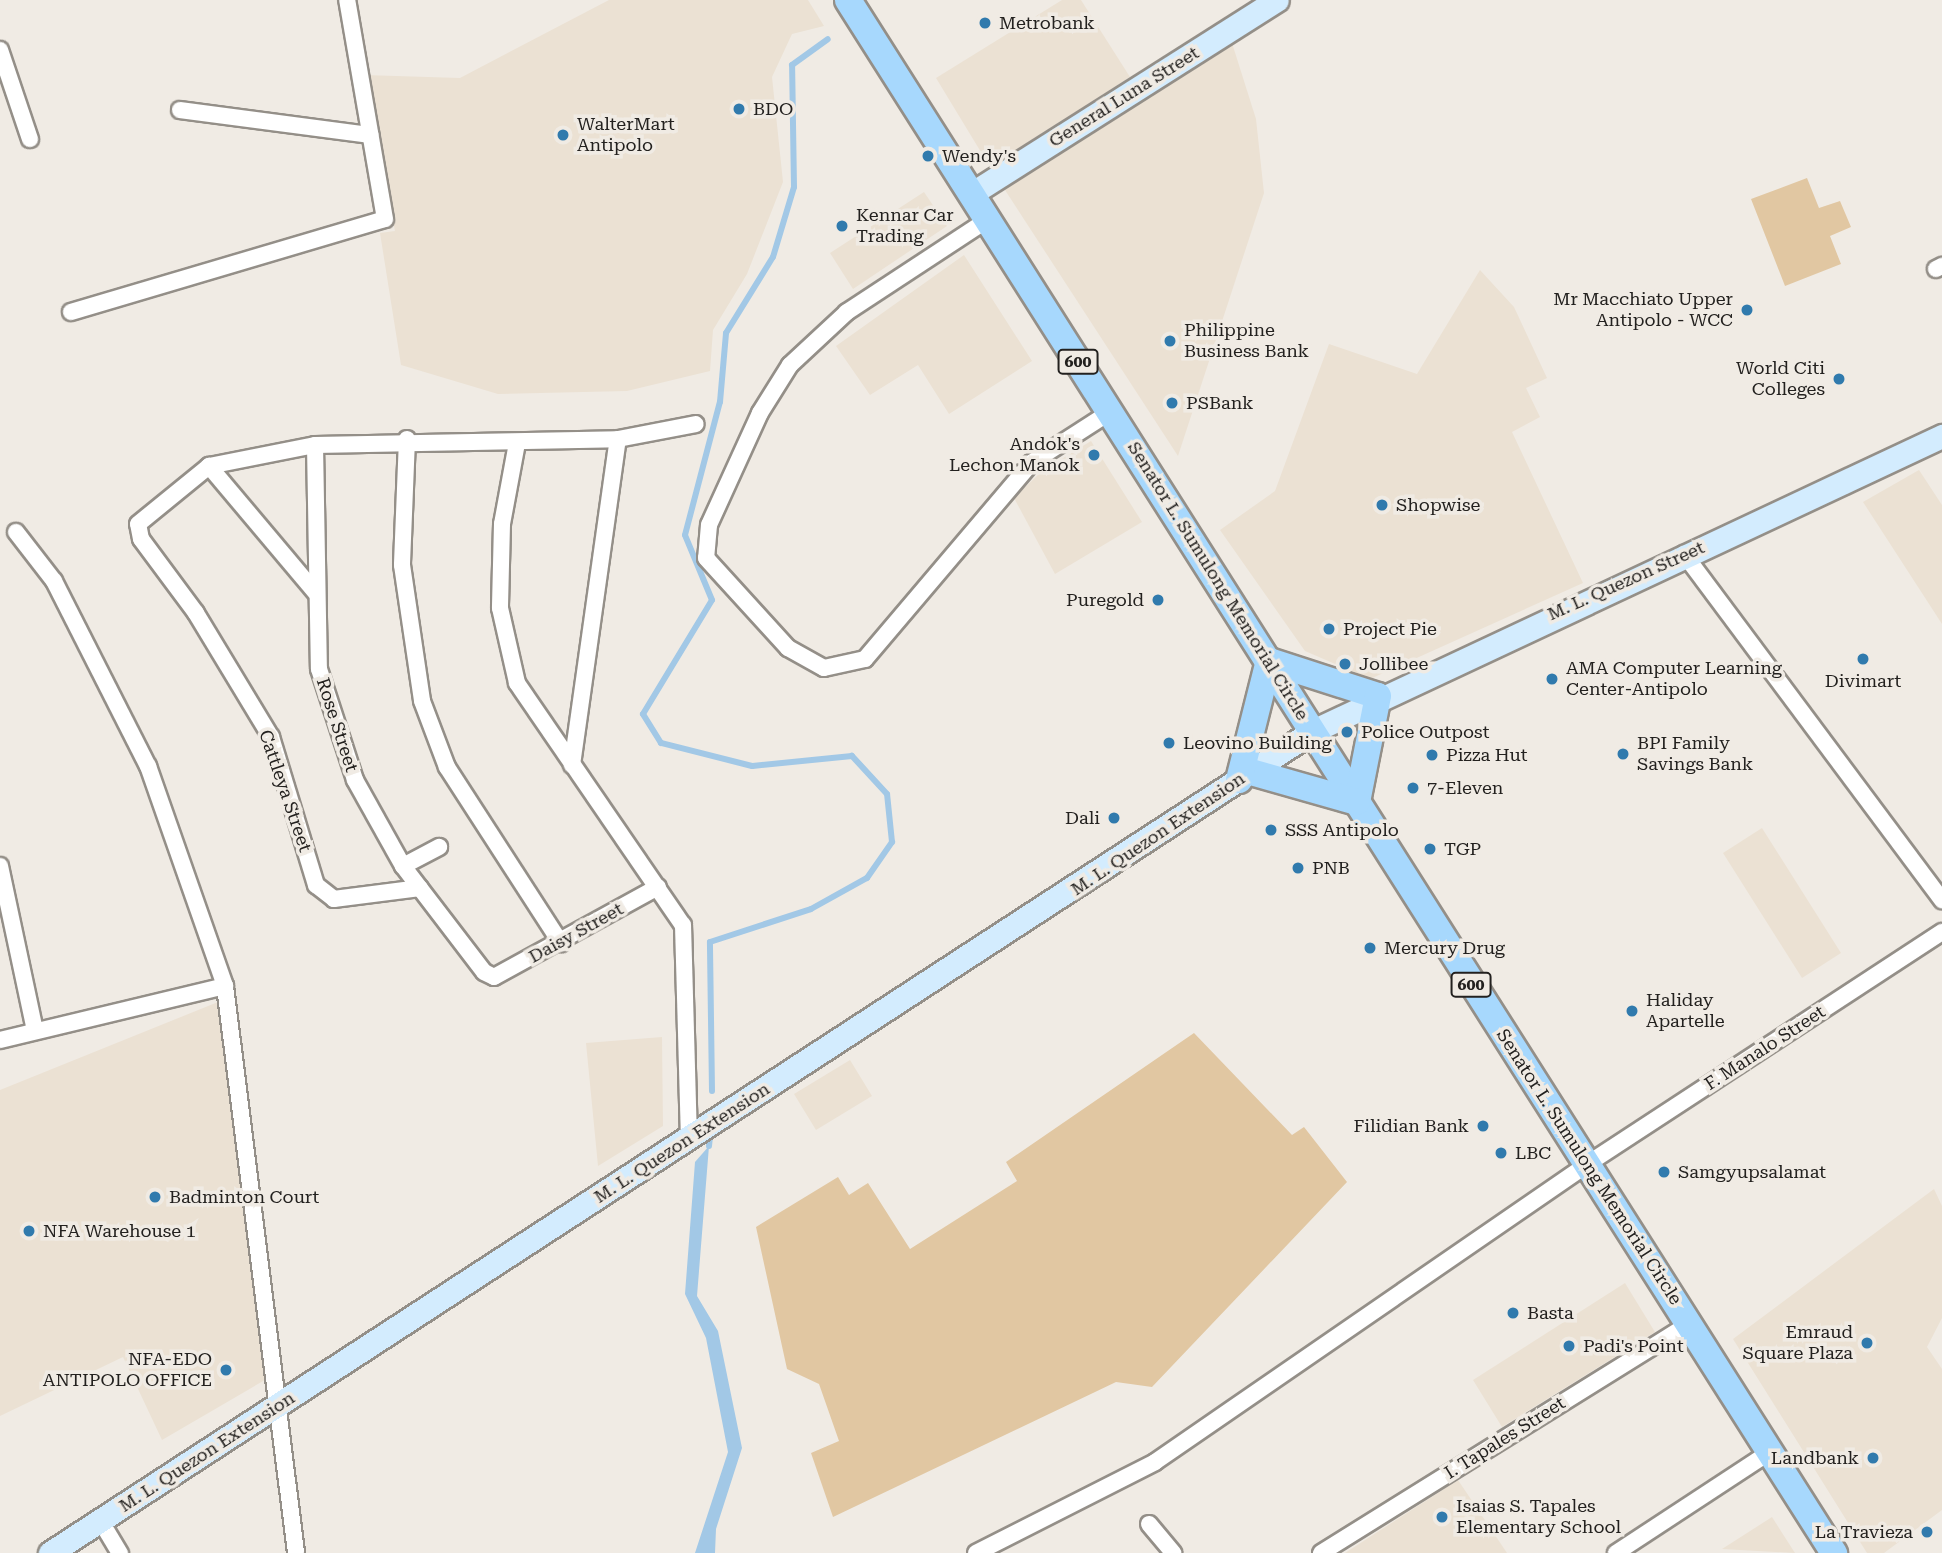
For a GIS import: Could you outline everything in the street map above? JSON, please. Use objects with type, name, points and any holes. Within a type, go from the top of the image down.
[{"type":"main road","name":"Senator L. Sumulong Memorial Circle","points":[[848,0],[1589,1163],[1834,1553]]},
{"type":"main road","name":"General Luna Street","points":[[971,194],[1277,0]]},
{"type":"main road","name":"M. L. Quezon Street","points":[[1313,731],[1378,696],[1942,436]]},
{"type":"main road","points":[[1269,661],[1378,696],[1357,802],[1245,776],[1269,661]]},
{"type":"main road","name":"M. L. Quezon Extension","points":[[50,1553],[1313,731]]},
{"type":"street","points":[[71,312],[385,219],[347,0]]},
{"type":"street","points":[[0,50],[30,139]]},
{"type":"street","points":[[180,110],[370,135]]},
{"type":"street","points":[[987,220],[848,312],[790,365],[760,413],[709,525],[706,558],[788,648],[824,668],[865,659],[1031,463],[1110,412]]},
{"type":"street","points":[[315,592],[209,466],[315,445],[407,439],[516,443],[618,439],[696,424]]},
{"type":"street","points":[[407,439],[401,565],[422,701],[447,767],[562,943]]},
{"type":"street","points":[[572,765],[618,439]]},
{"type":"street","points":[[516,443],[502,524],[500,608],[517,682],[682,925],[689,1138]]},
{"type":"street","name":"Rose Street","points":[[315,445],[315,592],[319,669],[355,780],[403,866],[494,977]]},
{"type":"street","name":"Cattleya Street","points":[[209,466],[138,524],[141,540],[195,613],[271,737],[324,894],[334,899],[419,888]]},
{"type":"street","points":[[16,532],[54,581],[148,766],[225,986],[296,1553]]},
{"type":"street","points":[[1684,554],[1942,900]]},
{"type":"street","points":[[403,866],[439,847]]},
{"type":"street","points":[[0,866],[35,1030]]},
{"type":"street","name":"Daisy Street","points":[[494,977],[562,943],[658,887]]},
{"type":"street","name":"F. Manalo Street","points":[[976,1553],[1155,1462],[1589,1163],[1942,932]]},
{"type":"street","points":[[0,1040],[225,986]]},
{"type":"street","name":"I. Tapales Street","points":[[1321,1553],[1690,1323]]},
{"type":"street","points":[[1616,1553],[1770,1452]]},
{"type":"street","points":[[100,1520],[120,1553]]},
{"type":"street","points":[[1149,1524],[1173,1553]]},
{"type":"shaded area","points":[[609,0],[808,0],[824,26],[792,34],[772,77],[783,182],[747,274],[713,330],[710,371],[627,391],[498,394],[401,365],[380,233],[395,231],[364,75],[460,78]]},
{"type":"shaded area","points":[[1062,0],[1081,0],[1130,77],[990,167],[936,78]]},
{"type":"shaded area","points":[[1232,43],[1256,119],[1264,193],[1178,456],[1003,187]]},
{"type":"shaded area","points":[[1807,178],[1819,208],[1840,201],[1851,227],[1830,236],[1841,264],[1785,286],[1751,199]]},
{"type":"shaded area","points":[[924,192],[947,226],[853,289],[830,253]]},
{"type":"shaded area","points":[[964,255],[1032,361],[949,414],[918,365],[870,395],[836,346]]},
{"type":"shaded area","name":"Shopwise","points":[[1480,270],[1514,307],[1547,378],[1526,388],[1540,417],[1512,432],[1583,583],[1370,679],[1305,651],[1220,530],[1275,491],[1329,344],[1417,374]]},
{"type":"shaded area","points":[[1091,441],[1142,522],[1055,574],[1014,498],[1042,471]]},
{"type":"shaded area","points":[[1919,470],[1942,505],[1942,624],[1863,502]]},
{"type":"shaded area","points":[[1762,828],[1841,953],[1802,978],[1723,853]]},
{"type":"shaded area","points":[[223,1000],[270,1377],[162,1440],[123,1357],[0,1416],[0,1090]]},
{"type":"shaded area","points":[[1194,1033],[1292,1135],[1304,1127],[1347,1182],[1152,1387],[1116,1382],[833,1517],[811,1453],[839,1441],[819,1384],[787,1369],[756,1227],[838,1177],[849,1195],[868,1183],[910,1249],[1017,1181],[1006,1162]]},
{"type":"shaded area","points":[[662,1037],[663,1126],[598,1166],[586,1043]]},
{"type":"shaded area","points":[[850,1060],[872,1096],[816,1130],[794,1094]]},
{"type":"shaded area","points":[[1934,1189],[1942,1206],[1942,1318],[1927,1347],[1942,1369],[1942,1510],[1884,1553],[1867,1553],[1733,1339]]},
{"type":"shaded area","points":[[1625,1283],[1655,1332],[1502,1427],[1473,1380]]},
{"type":"shaded area","name":"Isaias S. Tapales Elementary School","points":[[1458,1480],[1507,1553],[1345,1553]]},
{"type":"shaded area","points":[[1772,1517],[1795,1553],[1722,1549]]},
{"type":"water","points":[[709,1146],[697,1296],[718,1331],[742,1448],[716,1529],[715,1553],[695,1553],[728,1452],[706,1338],[685,1294],[695,1162]]},
{"type":"waterway","points":[[712,1091],[710,942],[811,909],[867,878],[892,842],[887,794],[852,756],[752,766],[661,743],[643,714],[712,600],[685,535],[720,402],[726,333],[773,257],[794,187],[792,65],[828,39]]},
{"type":"waterway","points":[[709,1146],[710,1136]]},
{"type":"place","name":"Metrobank","points":[[985,23]]},
{"type":"place","name":"BDO","points":[[739,109]]},
{"type":"place","name":"WalterMart Antipolo","points":[[563,135]]},
{"type":"place","name":"Wendy's","points":[[928,156]]},
{"type":"place","name":"Kennar Car Trading","points":[[842,226]]},
{"type":"place","name":"Mr Macchiato Upper Antipolo - WCC","points":[[1747,310]]},
{"type":"place","name":"Philippine Business Bank","points":[[1170,341]]},
{"type":"place","name":"World Citi Colleges","points":[[1839,379]]},
{"type":"place","name":"PSBank","points":[[1172,403]]},
{"type":"place","name":"Andok's Lechon Manok","points":[[1094,455]]},
{"type":"place","name":"Shopwise","points":[[1382,505]]},
{"type":"place","name":"Puregold","points":[[1158,600]]},
{"type":"place","name":"Project Pie","points":[[1329,629]]},
{"type":"place","name":"Divimart","points":[[1863,659]]},
{"type":"place","name":"Jollibee","points":[[1345,664]]},
{"type":"place","name":"AMA Computer Learning Center-Antipolo","points":[[1552,679]]},
{"type":"place","name":"Police Outpost","points":[[1347,732]]},
{"type":"place","name":"Leovino Building","points":[[1169,743]]},
{"type":"place","name":"BPI Family Savings Bank","points":[[1623,754]]},
{"type":"place","name":"Pizza Hut","points":[[1432,755]]},
{"type":"place","name":"7-Eleven","points":[[1413,788]]},
{"type":"place","name":"Dali","points":[[1114,818]]},
{"type":"place","name":"SSS Antipolo","points":[[1271,830]]},
{"type":"place","name":"TGP","points":[[1430,849]]},
{"type":"place","name":"PNB","points":[[1298,868]]},
{"type":"place","name":"Mercury Drug","points":[[1370,948]]},
{"type":"place","name":"Haliday Apartelle","points":[[1632,1011]]},
{"type":"place","name":"Filidian Bank","points":[[1483,1126]]},
{"type":"place","name":"LBC","points":[[1501,1153]]},
{"type":"place","name":"Samgyupsalamat","points":[[1664,1172]]},
{"type":"place","name":"Badminton Court","points":[[155,1197]]},
{"type":"place","name":"NFA Warehouse 1","points":[[29,1231]]},
{"type":"place","name":"Basta","points":[[1513,1313]]},
{"type":"place","name":"Emraud Square Plaza","points":[[1867,1343]]},
{"type":"place","name":"Padi's Point","points":[[1569,1346]]},
{"type":"place","name":"NFA-EDO ANTIPOLO OFFICE","points":[[226,1370]]},
{"type":"place","name":"Landbank","points":[[1873,1458]]},
{"type":"place","name":"Isaias S. Tapales Elementary School","points":[[1442,1517]]},
{"type":"place","name":"La Travieza","points":[[1927,1532]]}]
